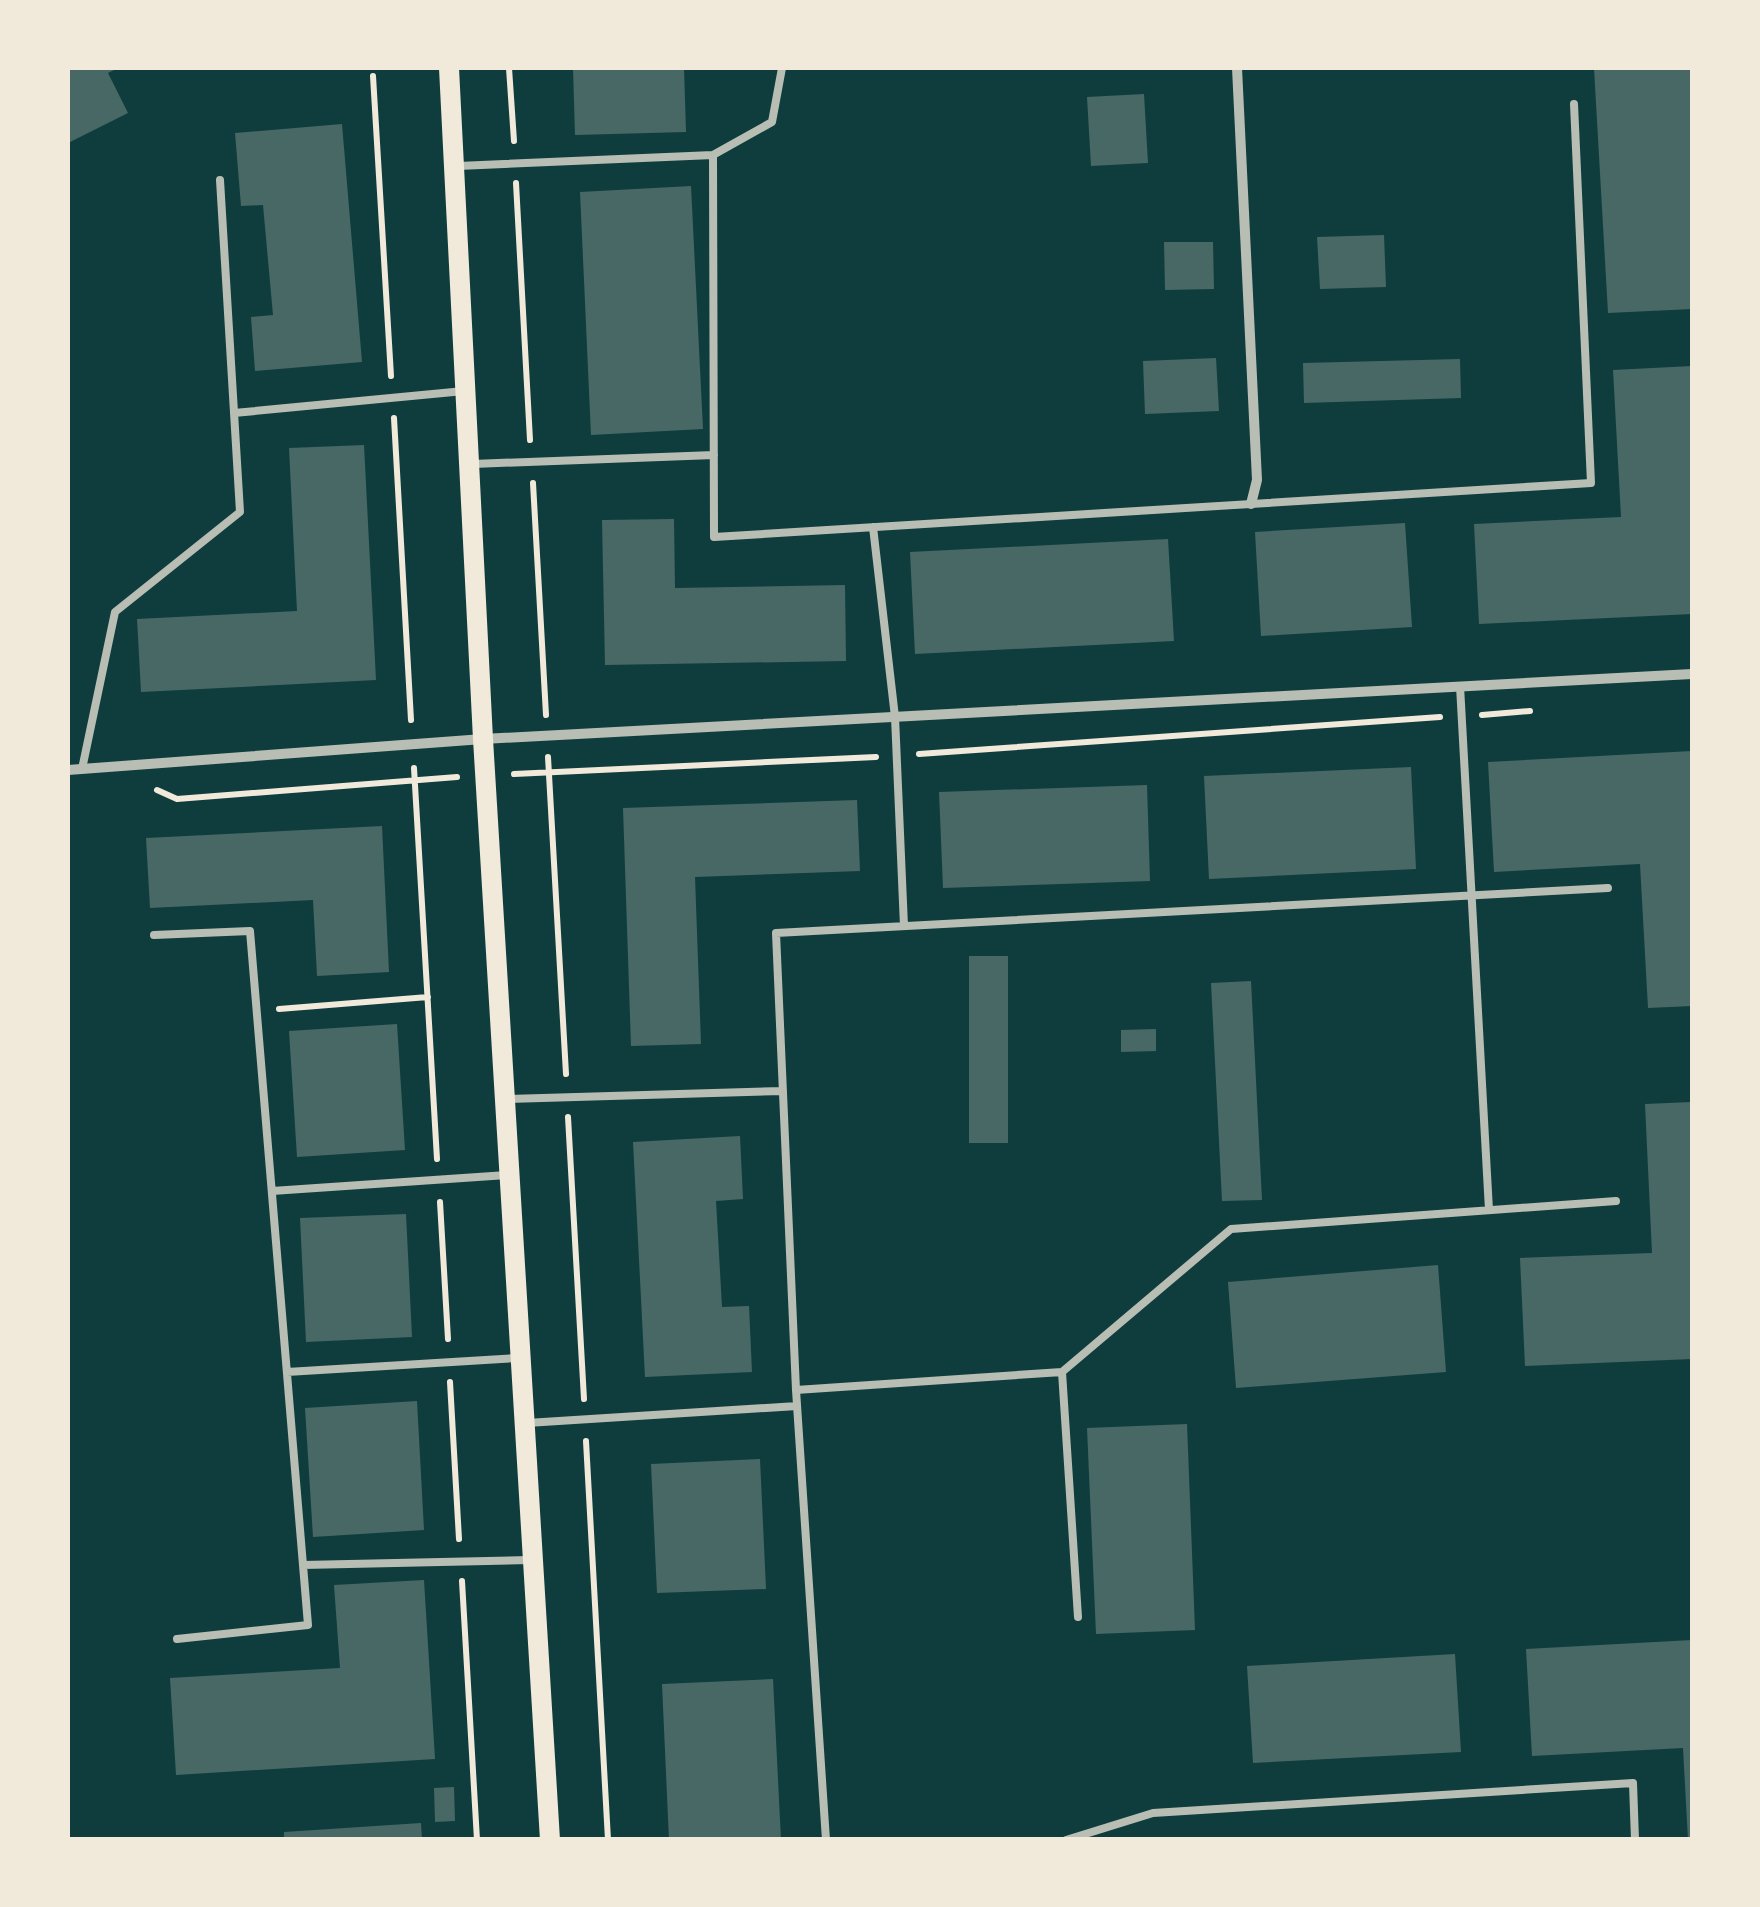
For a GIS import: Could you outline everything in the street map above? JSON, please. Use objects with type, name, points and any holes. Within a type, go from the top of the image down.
[{"type":"main road","points":[[449,68],[485,775],[550,1840]]},
{"type":"street","points":[[1236,68],[1257,480],[1251,504]]},
{"type":"street","points":[[68,770],[483,739],[1692,674]]},
{"type":"lane","points":[[454,166],[713,154],[772,122],[782,68]]},
{"type":"lane","points":[[713,154],[714,537],[1591,483],[1574,104]]},
{"type":"lane","points":[[82,769],[115,612],[240,512],[220,180]]},
{"type":"lane","points":[[234,413],[465,390]]},
{"type":"lane","points":[[469,464],[714,455]]},
{"type":"lane","points":[[873,528],[894,717],[904,926]]},
{"type":"lane","points":[[1460,686],[1489,1210]]},
{"type":"lane","points":[[826,1840],[796,1390],[776,933],[1608,888]]},
{"type":"lane","points":[[154,935],[250,931],[308,1625],[178,1640]]},
{"type":"lane","points":[[505,1099],[783,1091]]},
{"type":"lane","points":[[272,1191],[510,1174]]},
{"type":"lane","points":[[796,1390],[1062,1372],[1231,1229],[1616,1201]]},
{"type":"lane","points":[[287,1372],[521,1358]]},
{"type":"lane","points":[[1062,1372],[1078,1617]]},
{"type":"lane","points":[[524,1423],[797,1406]]},
{"type":"lane","points":[[303,1565],[533,1560]]},
{"type":"lane","points":[[1066,1840],[1153,1813],[1633,1783],[1635,1840]]},
{"type":"path","points":[[510,68],[608,1840]]},
{"type":"path","points":[[373,76],[477,1840]]},
{"type":"path","points":[[106,768],[178,799],[485,775],[896,756],[1538,711]]},
{"type":"path","points":[[257,1010],[428,997]]},
{"type":"building","points":[[68,68],[118,68],[108,73],[128,113],[68,143]]},
{"type":"building","points":[[573,68],[684,68],[686,132],[575,135]]},
{"type":"building","points":[[1594,68],[1692,68],[1692,309],[1608,313]]},
{"type":"building","points":[[1144,94],[1148,163],[1091,166],[1087,97]]},
{"type":"building","points":[[342,124],[362,362],[255,371],[251,317],[273,315],[263,205],[241,206],[235,133]]},
{"type":"building","points":[[691,186],[703,429],[591,435],[580,192]]},
{"type":"building","points":[[1384,235],[1386,287],[1320,289],[1317,237]]},
{"type":"building","points":[[1164,242],[1213,242],[1214,289],[1165,290]]},
{"type":"building","points":[[1216,358],[1219,411],[1145,414],[1143,361]]},
{"type":"building","points":[[1460,359],[1461,398],[1304,403],[1303,363]]},
{"type":"building","points":[[1692,366],[1692,614],[1479,624],[1474,524],[1621,517],[1613,370]]},
{"type":"building","points":[[364,445],[376,680],[141,692],[137,619],[297,611],[289,448]]},
{"type":"building","points":[[674,519],[675,588],[845,585],[846,661],[605,665],[602,520]]},
{"type":"building","points":[[1405,523],[1412,627],[1261,636],[1255,532]]},
{"type":"building","points":[[1168,539],[1174,641],[915,654],[910,552]]},
{"type":"building","points":[[1692,751],[1692,1006],[1648,1008],[1640,864],[1494,872],[1488,762]]},
{"type":"building","points":[[1411,767],[1416,869],[1209,879],[1204,776]]},
{"type":"building","points":[[1147,785],[1150,881],[943,888],[939,792]]},
{"type":"building","points":[[857,800],[860,871],[695,877],[701,1044],[631,1046],[623,808]]},
{"type":"building","points":[[382,826],[389,972],[317,976],[313,900],[150,908],[146,838]]},
{"type":"building","points":[[969,956],[1008,956],[1008,1143],[969,1143]]},
{"type":"building","points":[[1251,981],[1262,1200],[1222,1201],[1211,983]]},
{"type":"building","points":[[397,1024],[405,1150],[297,1157],[289,1031]]},
{"type":"building","points":[[1156,1029],[1156,1051],[1121,1052],[1121,1030]]},
{"type":"building","points":[[1692,1102],[1692,1359],[1525,1366],[1520,1258],[1652,1253],[1645,1104]]},
{"type":"building","points":[[740,1136],[743,1199],[716,1201],[722,1307],[749,1306],[752,1372],[645,1377],[633,1142]]},
{"type":"building","points":[[406,1214],[412,1337],[306,1342],[300,1218]]},
{"type":"building","points":[[1438,1265],[1446,1372],[1236,1388],[1228,1282]]},
{"type":"building","points":[[417,1401],[424,1530],[313,1537],[305,1408]]},
{"type":"building","points":[[1187,1424],[1195,1630],[1096,1634],[1087,1428]]},
{"type":"building","points":[[760,1459],[766,1589],[657,1593],[651,1464]]},
{"type":"building","points":[[424,1580],[435,1759],[176,1775],[170,1678],[340,1668],[334,1585]]},
{"type":"building","points":[[1692,1640],[1692,1840],[1688,1840],[1683,1748],[1532,1756],[1526,1649]]},
{"type":"building","points":[[1455,1654],[1461,1752],[1253,1763],[1247,1666]]},
{"type":"building","points":[[773,1679],[781,1840],[669,1840],[662,1684]]},
{"type":"building","points":[[454,1787],[455,1821],[435,1822],[434,1788]]},
{"type":"building","points":[[421,1823],[422,1840],[284,1840],[284,1832]]}]
